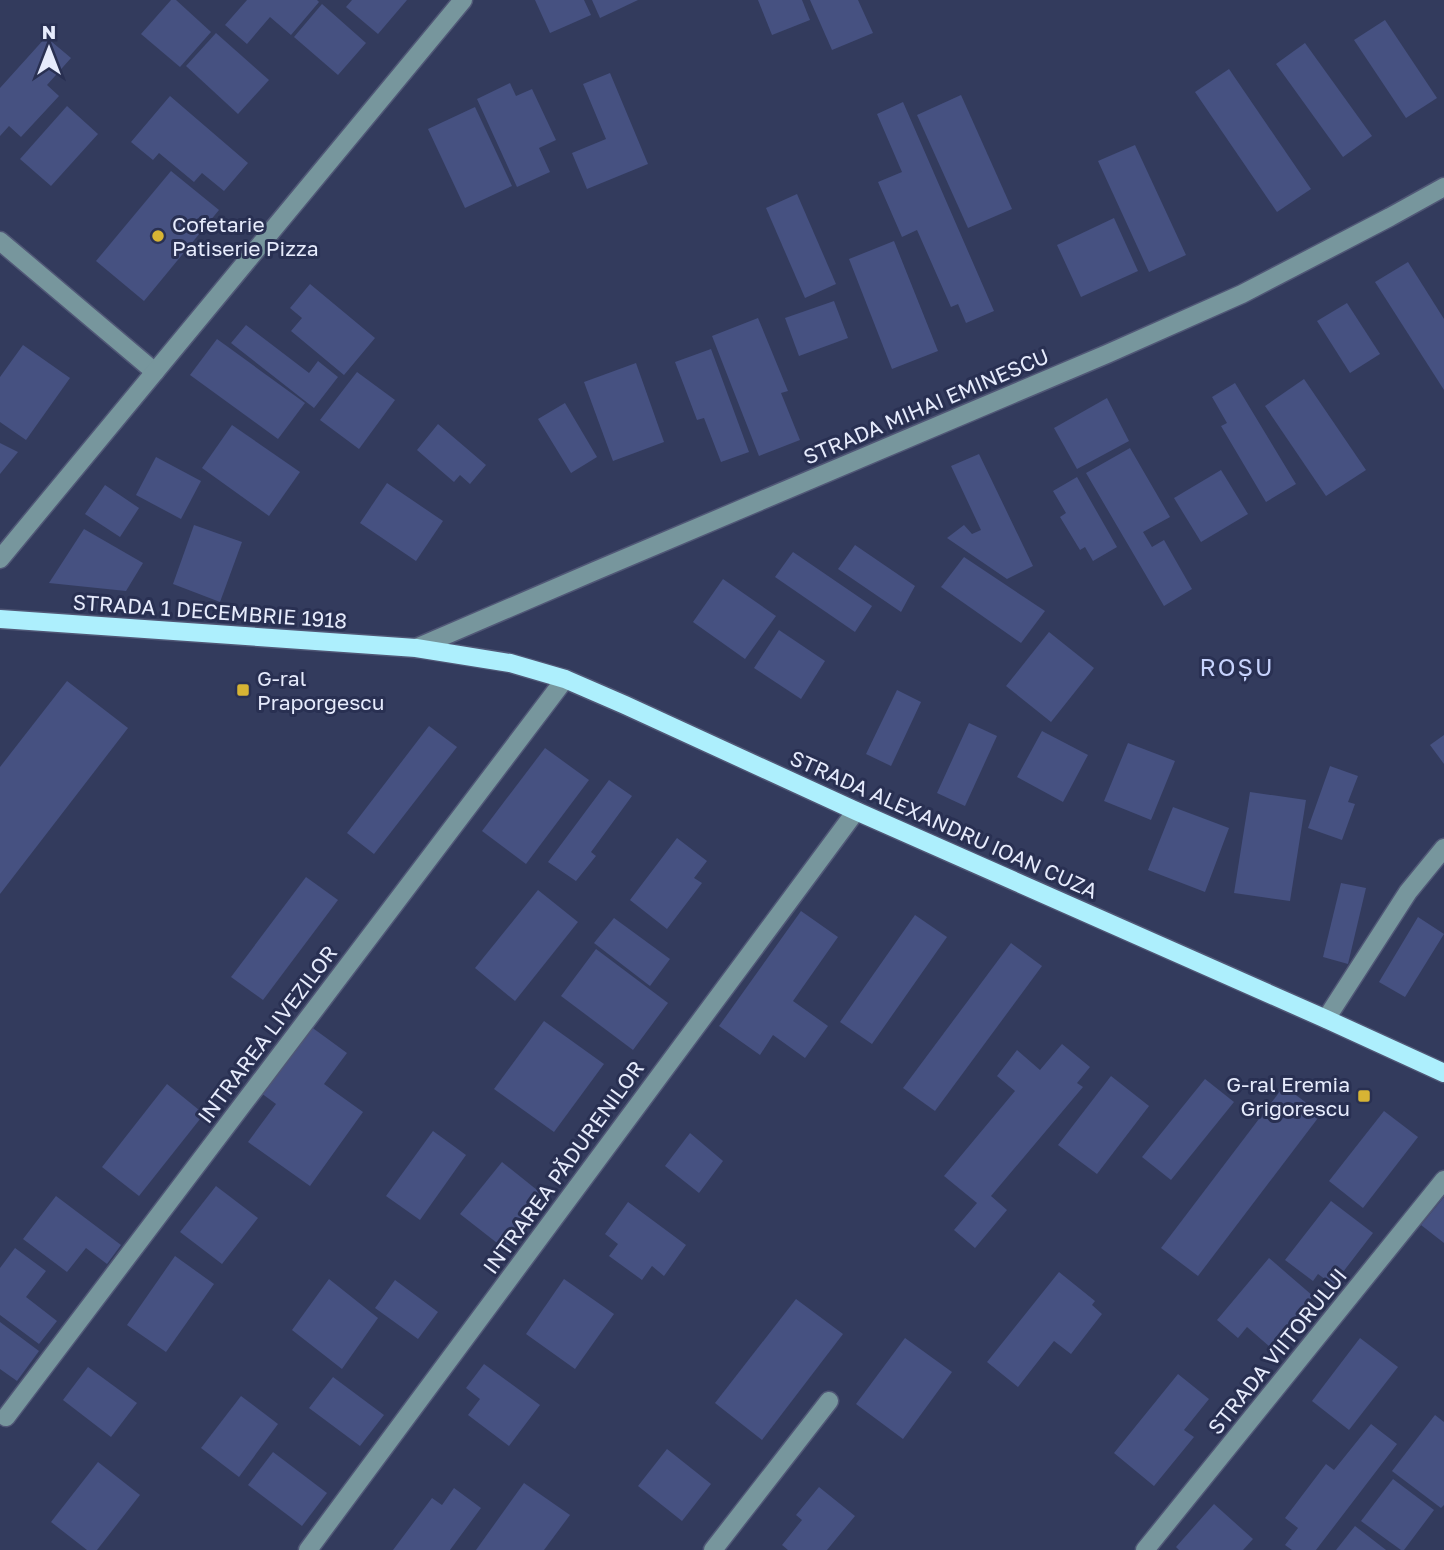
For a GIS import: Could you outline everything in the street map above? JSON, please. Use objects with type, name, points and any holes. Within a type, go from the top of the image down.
[{"type":"main road","name":"STRADA 1 DECEMBRIE 1918","points":[[0,619],[416,648]]},
{"type":"main road","name":"STRADA ALEXANDRU IOAN CUZA","points":[[416,648],[510,663],[565,679],[1444,1073]]},
{"type":"street","points":[[0,559],[463,0]]},
{"type":"street","name":"STRADA MIHAI EMINESCU","points":[[416,648],[1131,343],[1242,293],[1444,187]]},
{"type":"street","points":[[0,241],[155,372]]},
{"type":"street","name":"INTRAREA LIVEZILOR","points":[[6,1417],[565,679]]},
{"type":"street","name":"INTRAREA PĂDURENILOR","points":[[308,1550],[856,811]]},
{"type":"street","points":[[1326,1019],[1409,892],[1444,848]]},
{"type":"street","name":"STRADA VIITORULUI","points":[[1145,1550],[1444,1180]]},
{"type":"street","points":[[713,1550],[829,1402]]},
{"type":"building","points":[[171,0],[176,0],[211,32],[180,67],[141,34]]},
{"type":"building","points":[[247,0],[319,2],[291,35],[270,17],[247,44],[225,25]]},
{"type":"building","points":[[352,0],[407,0],[378,34],[346,7]]},
{"type":"building","points":[[535,0],[584,0],[591,15],[550,33]]},
{"type":"building","points":[[592,0],[638,0],[600,18]]},
{"type":"building","points":[[758,0],[802,0],[810,20],[772,35]]},
{"type":"building","points":[[810,0],[858,0],[873,33],[832,50]]},
{"type":"building","points":[[322,4],[366,43],[338,75],[294,37]]},
{"type":"building","points":[[1385,20],[1437,98],[1406,118],[1354,40]]},
{"type":"building","points":[[216,33],[269,80],[238,114],[186,66]]},
{"type":"building","points":[[46,37],[71,58],[47,85],[59,96],[21,137],[9,126],[0,136],[0,88]]},
{"type":"building","points":[[1305,43],[1372,136],[1343,157],[1276,64]]},
{"type":"building","points":[[1229,69],[1311,189],[1277,212],[1195,92]]},
{"type":"building","points":[[610,73],[648,164],[587,189],[572,153],[606,139],[583,84]]},
{"type":"building","points":[[510,83],[516,96],[532,89],[556,140],[539,148],[550,172],[517,187],[477,99]]},
{"type":"building","points":[[961,95],[1012,209],[968,228],[917,115]]},
{"type":"building","points":[[170,96],[248,163],[224,191],[202,173],[194,182],[159,153],[153,160],[131,142]]},
{"type":"building","points":[[903,102],[994,311],[966,323],[958,304],[951,307],[917,230],[902,237],[878,182],[902,172],[877,114]]},
{"type":"building","points":[[67,106],[98,134],[51,186],[20,159]]},
{"type":"building","points":[[475,107],[512,186],[465,208],[428,129]]},
{"type":"building","points":[[1135,145],[1186,255],[1149,272],[1098,161]]},
{"type":"building","name":"Cofetarie Patiserie Pizza","points":[[171,171],[219,210],[144,301],[96,261]]},
{"type":"building","points":[[797,194],[836,284],[805,298],[766,208]]},
{"type":"building","points":[[1114,218],[1138,271],[1081,297],[1057,245]]},
{"type":"building","points":[[894,241],[938,351],[892,369],[849,259]]},
{"type":"building","points":[[1408,262],[1444,319],[1444,390],[1375,282]]},
{"type":"building","points":[[310,284],[375,338],[344,375],[291,331],[302,318],[290,308]]},
{"type":"building","points":[[834,301],[848,338],[799,356],[785,318]]},
{"type":"building","points":[[1347,303],[1380,354],[1350,373],[1317,321]]},
{"type":"building","points":[[758,318],[788,391],[781,393],[800,440],[759,456],[712,336]]},
{"type":"building","points":[[246,325],[309,373],[318,361],[338,377],[314,408],[231,343]]},
{"type":"building","points":[[217,339],[305,403],[278,439],[190,375]]},
{"type":"building","points":[[23,345],[70,378],[26,440],[0,422],[0,377]]},
{"type":"building","points":[[711,349],[749,452],[721,462],[704,418],[697,420],[675,362]]},
{"type":"building","points":[[636,363],[664,442],[613,461],[584,382]]},
{"type":"building","points":[[357,372],[395,400],[359,449],[320,420]]},
{"type":"building","points":[[1304,379],[1366,470],[1326,496],[1265,406]]},
{"type":"building","points":[[1235,383],[1296,484],[1266,502],[1221,426],[1227,423],[1212,397]]},
{"type":"building","points":[[1107,398],[1129,441],[1077,469],[1054,428]]},
{"type":"building","points":[[565,403],[597,457],[571,473],[538,419]]},
{"type":"building","points":[[438,424],[486,465],[470,484],[460,475],[454,482],[417,450]]},
{"type":"building","points":[[232,425],[300,472],[269,516],[202,468]]},
{"type":"building","points":[[0,443],[18,452],[0,474]]},
{"type":"building","points":[[1130,448],[1170,517],[1143,532],[1152,547],[1164,540],[1192,589],[1164,606],[1086,473]]},
{"type":"building","points":[[979,454],[1033,566],[1007,579],[947,538],[964,525],[972,534],[981,530],[951,466]]},
{"type":"building","points":[[156,457],[201,481],[181,519],[136,495]]},
{"type":"building","points":[[1221,470],[1248,514],[1201,542],[1174,498]]},
{"type":"building","points":[[1077,477],[1117,547],[1093,561],[1085,547],[1080,550],[1060,517],[1066,513],[1053,491]]},
{"type":"building","points":[[387,483],[443,521],[416,561],[360,523]]},
{"type":"building","points":[[105,485],[139,508],[120,537],[85,514]]},
{"type":"building","points":[[194,525],[242,542],[220,602],[173,584]]},
{"type":"building","points":[[84,529],[143,563],[126,591],[49,583]]},
{"type":"building","points":[[855,545],[915,586],[901,612],[838,569]]},
{"type":"building","points":[[793,552],[872,606],[855,632],[775,577]]},
{"type":"building","points":[[964,557],[1045,611],[1021,643],[941,587]]},
{"type":"building","points":[[723,579],[776,616],[745,659],[693,622]]},
{"type":"building","points":[[779,630],[825,661],[801,699],[754,668]]},
{"type":"building","points":[[1049,632],[1094,668],[1051,722],[1006,686]]},
{"type":"building","points":[[67,681],[128,728],[0,894],[0,767]]},
{"type":"building","points":[[897,690],[921,702],[891,766],[866,754]]},
{"type":"building","points":[[969,723],[997,736],[965,806],[937,793]]},
{"type":"building","points":[[429,726],[457,747],[374,854],[347,833]]},
{"type":"building","points":[[1042,731],[1088,755],[1063,802],[1017,777]]},
{"type":"building","points":[[1444,735],[1444,764],[1430,745]]},
{"type":"building","points":[[1128,743],[1175,761],[1151,820],[1104,801]]},
{"type":"building","points":[[545,748],[589,780],[526,864],[482,831]]},
{"type":"building","points":[[1330,766],[1358,776],[1348,802],[1355,804],[1342,840],[1308,828]]},
{"type":"building","points":[[609,780],[632,796],[591,852],[596,856],[576,881],[548,862]]},
{"type":"building","points":[[1250,792],[1306,800],[1290,901],[1234,893]]},
{"type":"building","points":[[1173,807],[1229,828],[1205,892],[1148,870]]},
{"type":"building","points":[[677,838],[707,861],[694,878],[702,883],[667,929],[630,900]]},
{"type":"building","points":[[306,877],[338,900],[263,1000],[231,977]]},
{"type":"building","points":[[1341,883],[1366,888],[1348,964],[1323,957]]},
{"type":"building","points":[[538,890],[578,922],[515,1001],[475,968]]},
{"type":"building","points":[[801,911],[838,937],[793,1001],[828,1026],[805,1058],[773,1035],[760,1055],[719,1026]]},
{"type":"building","points":[[915,915],[947,937],[872,1044],[840,1022]]},
{"type":"building","points":[[1418,917],[1444,934],[1405,997],[1379,982]]},
{"type":"building","points":[[614,918],[670,959],[650,986],[594,943]]},
{"type":"building","points":[[1011,943],[1042,966],[935,1111],[903,1088]]},
{"type":"building","points":[[596,949],[668,1003],[633,1050],[561,996]]},
{"type":"building","points":[[544,1021],[604,1064],[554,1132],[494,1089]]},
{"type":"building","points":[[310,1026],[347,1053],[324,1084],[363,1112],[310,1186],[248,1142],[276,1104],[261,1093]]},
{"type":"building","points":[[1062,1044],[1090,1067],[1077,1083],[1083,1087],[991,1196],[1007,1210],[975,1248],[954,1230],[977,1203],[944,1176],[1015,1091],[997,1076],[1017,1050],[1040,1070]]},
{"type":"building","points":[[1111,1076],[1149,1106],[1097,1174],[1058,1145]]},
{"type":"building","points":[[1205,1079],[1234,1102],[1171,1180],[1142,1157]]},
{"type":"building","points":[[167,1084],[204,1114],[139,1196],[102,1167]]},
{"type":"building","points":[[1284,1086],[1321,1114],[1198,1276],[1161,1248]]},
{"type":"building","points":[[1384,1111],[1418,1137],[1363,1208],[1329,1181]]},
{"type":"building","points":[[433,1131],[466,1155],[420,1220],[386,1196]]},
{"type":"building","points":[[690,1133],[723,1161],[699,1193],[665,1166]]},
{"type":"building","points":[[502,1162],[547,1198],[506,1250],[460,1214]]},
{"type":"building","points":[[216,1186],[258,1218],[222,1264],[180,1232]]},
{"type":"building","points":[[56,1196],[121,1245],[107,1264],[86,1248],[67,1272],[23,1239]]},
{"type":"building","points":[[1444,1197],[1444,1243],[1421,1225]]},
{"type":"building","points":[[1331,1201],[1373,1233],[1333,1285],[1318,1274],[1313,1281],[1285,1260]]},
{"type":"building","points":[[628,1202],[686,1245],[664,1276],[652,1266],[642,1280],[609,1256],[618,1244],[605,1234]]},
{"type":"building","points":[[15,1248],[46,1271],[26,1297],[57,1321],[39,1344],[0,1315],[0,1268]]},
{"type":"building","points":[[175,1256],[214,1284],[166,1352],[127,1325]]},
{"type":"building","points":[[1269,1258],[1313,1296],[1270,1347],[1247,1327],[1238,1338],[1217,1320]]},
{"type":"building","points":[[1059,1272],[1095,1301],[1092,1305],[1102,1314],[1071,1354],[1054,1341],[1018,1387],[987,1362]]},
{"type":"building","points":[[329,1279],[378,1318],[342,1369],[292,1330]]},
{"type":"building","points":[[564,1279],[614,1314],[575,1369],[526,1334]]},
{"type":"building","points":[[395,1280],[438,1312],[418,1339],[375,1308]]},
{"type":"building","points":[[796,1299],[843,1334],[762,1440],[715,1403]]},
{"type":"building","points":[[0,1322],[39,1351],[17,1381],[0,1369]]},
{"type":"building","points":[[905,1338],[952,1372],[903,1439],[856,1404]]},
{"type":"building","points":[[1360,1338],[1398,1367],[1349,1430],[1312,1401]]},
{"type":"building","points":[[484,1364],[540,1405],[509,1446],[468,1415],[480,1399],[466,1388]]},
{"type":"building","points":[[88,1367],[137,1403],[111,1437],[63,1400]]},
{"type":"building","points":[[1178,1374],[1209,1399],[1184,1430],[1194,1437],[1154,1486],[1114,1453]]},
{"type":"building","points":[[333,1377],[384,1415],[360,1446],[309,1408]]},
{"type":"building","points":[[241,1396],[278,1424],[239,1477],[201,1448]]},
{"type":"building","points":[[1435,1415],[1444,1422],[1444,1505],[1441,1508],[1392,1471]]},
{"type":"building","points":[[1371,1424],[1397,1444],[1316,1550],[1292,1550],[1285,1545],[1298,1528],[1285,1518],[1326,1464],[1334,1470]]},
{"type":"building","points":[[667,1449],[711,1484],[682,1521],[638,1486]]},
{"type":"building","points":[[273,1452],[327,1493],[302,1526],[248,1485]]},
{"type":"building","points":[[98,1462],[140,1495],[97,1550],[87,1550],[51,1522]]},
{"type":"building","points":[[1393,1479],[1434,1510],[1404,1550],[1361,1521]]},
{"type":"building","points":[[524,1483],[570,1515],[544,1550],[476,1550]]},
{"type":"building","points":[[819,1487],[855,1516],[827,1550],[788,1550],[782,1545],[802,1520],[796,1515]]},
{"type":"building","points":[[454,1488],[481,1508],[450,1550],[393,1550],[432,1498],[442,1505]]},
{"type":"building","points":[[1214,1504],[1253,1539],[1243,1550],[1179,1550],[1176,1547]]},
{"type":"building","points":[[1355,1526],[1386,1550],[1336,1550]]},
{"type":"place","name":"Cofetarie Patiserie Pizza","points":[[158,236]]},
{"type":"place","name":"G-ral Praporgescu","points":[[243,690]]},
{"type":"place","name":"G-ral Eremia Grigorescu","points":[[1364,1096]]},
{"type":"district","name":"ROȘU","points":[[1237,666]]}]
